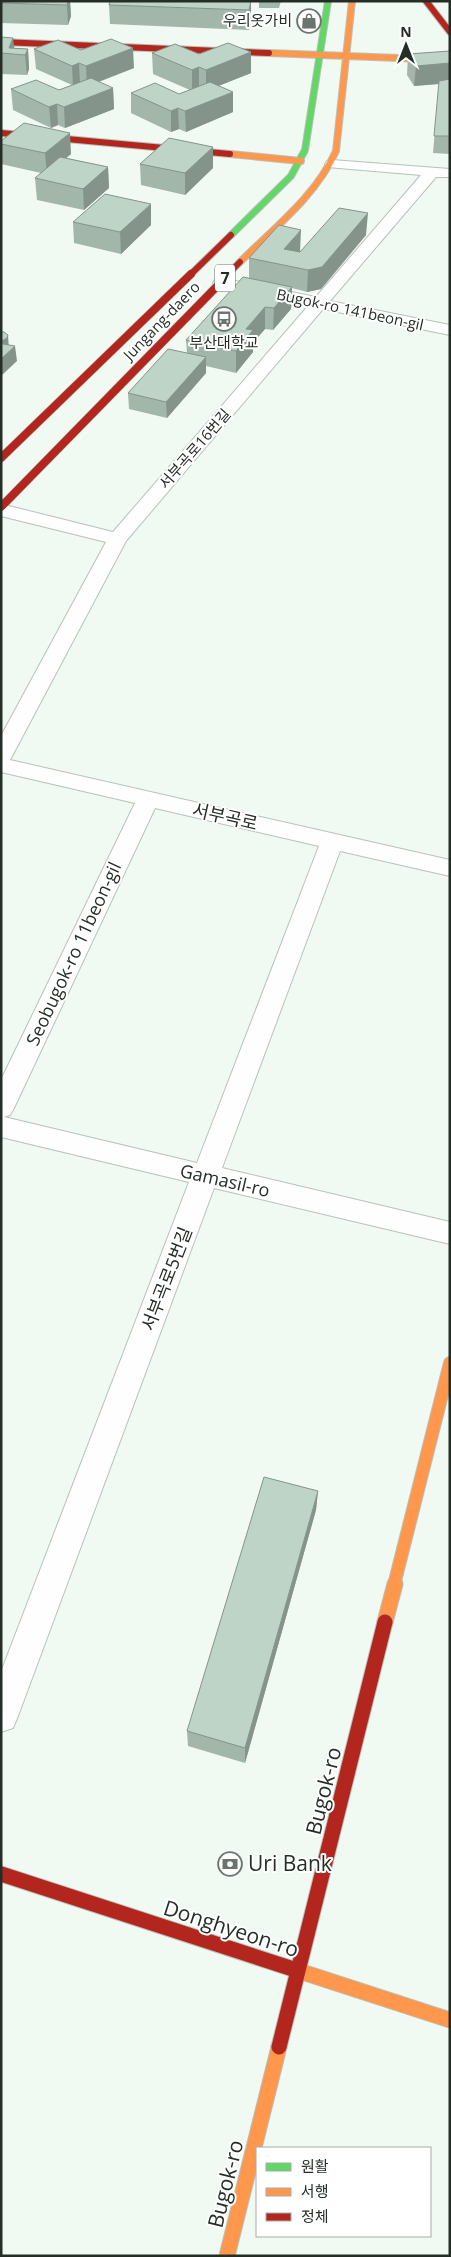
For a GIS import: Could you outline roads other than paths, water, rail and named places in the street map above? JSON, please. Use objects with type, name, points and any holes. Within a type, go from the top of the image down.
[{"type":"main road","name":"Jungang-daero","points":[[1,458],[291,176],[301,161],[305,150],[328,1]]},
{"type":"main road","name":"Jungang-daero","points":[[1,509],[320,180],[332,164],[336,152],[352,1]]},
{"type":"main road","points":[[426,1],[450,32]]},
{"type":"main road","points":[[1,42],[450,60]]},
{"type":"main road","points":[[1,133],[301,161]]},
{"type":"main road","name":"Bugok-ro","points":[[227,2256],[450,1364]]},
{"type":"main road","name":"Donghyeon-ro","points":[[1,1874],[450,2020]]},
{"type":"street","points":[[332,164],[441,173]]},
{"type":"street","name":"서부곡로16번길","points":[[1,757],[117,539],[320,303],[441,173]]},
{"type":"street","name":"Bugok-ro 141beon-gil","points":[[221,283],[450,330]]},
{"type":"street","points":[[1,509],[117,539]]},
{"type":"street","name":"서부곡로","points":[[1,765],[450,868]]},
{"type":"street","name":"Seobugok-ro 11beon-gil","points":[[1,1108],[148,799]]},
{"type":"street","name":"서부곡로5번길","points":[[1,1716],[332,841]]},
{"type":"street","name":"Gamasil-ro","points":[[1,1127],[450,1234]]},
{"type":"place","name":"우리옷가비","points":[[309,21]]},
{"type":"place","name":"부산대학교","points":[[224,319]]},
{"type":"place","name":"Uri Bank","points":[[230,1864]]}]
